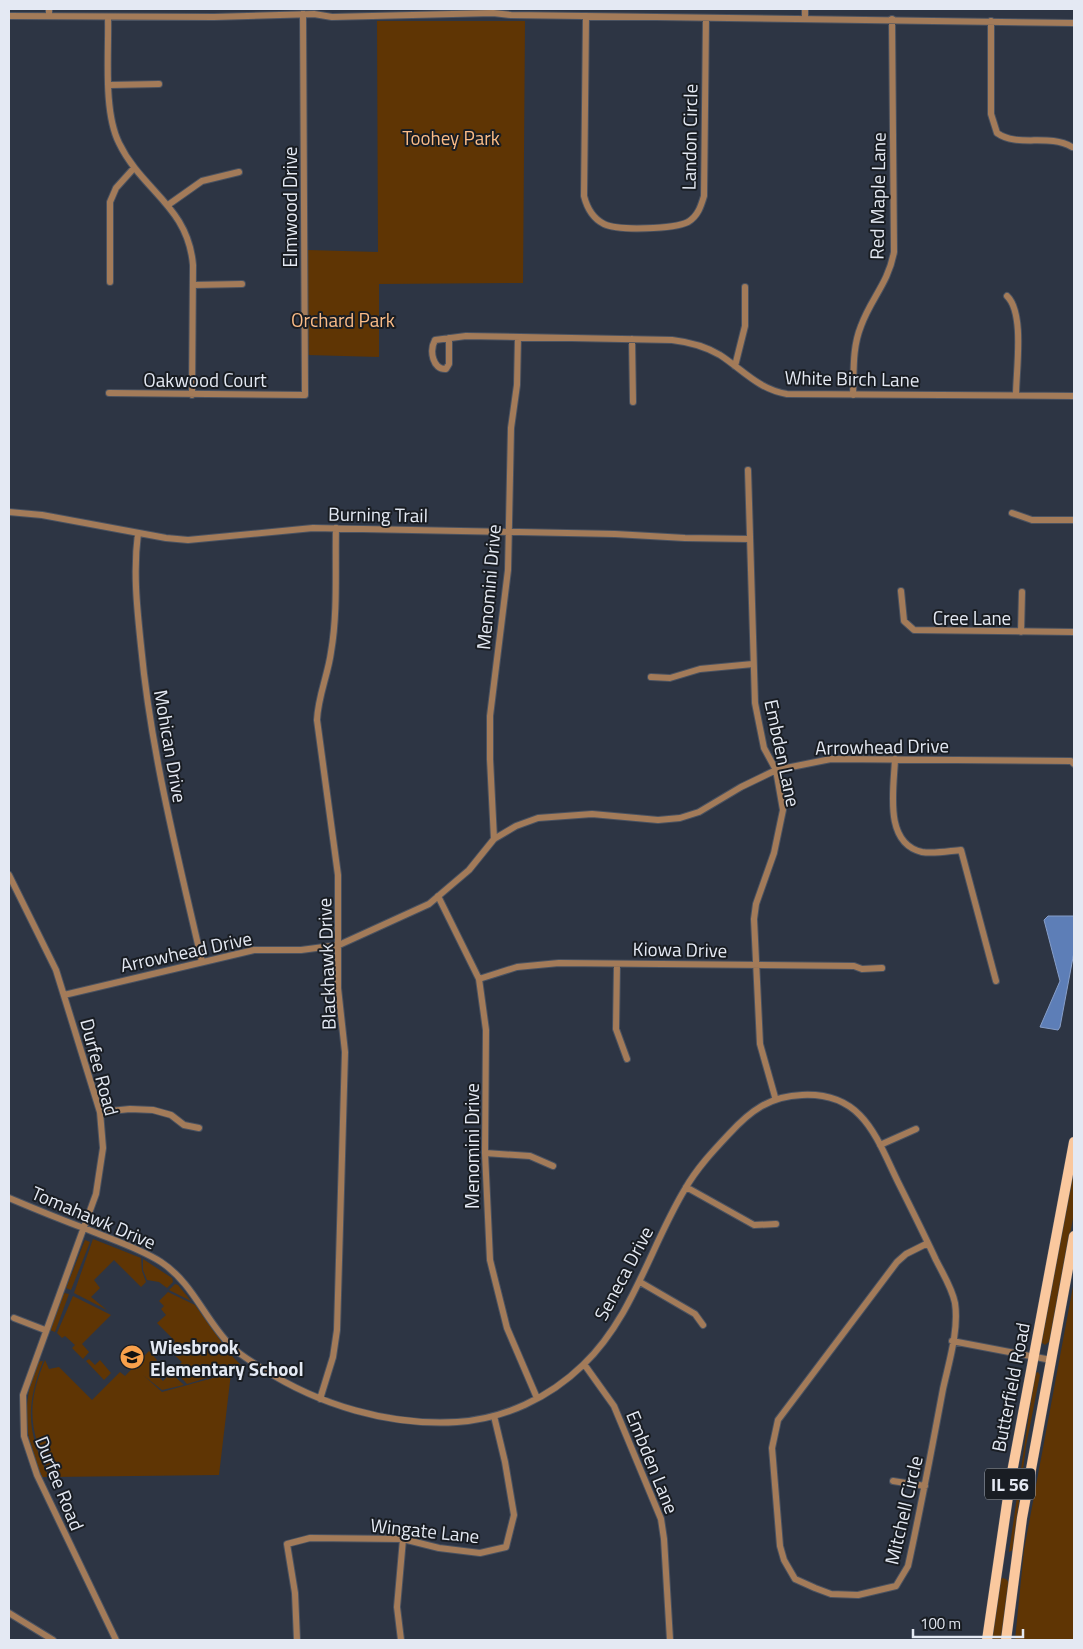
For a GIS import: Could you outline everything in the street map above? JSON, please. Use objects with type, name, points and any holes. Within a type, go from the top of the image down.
[{"type":"main road","name":"Butterfield Road","points":[[988,1640],[1003,1527],[1074,1142]]},
{"type":"main road","name":"Butterfield Road","points":[[1006,1640],[1022,1518],[1074,1236]]},
{"type":"street","points":[[49,9],[49,16]]},
{"type":"street","points":[[225,9],[226,17]]},
{"type":"street","points":[[805,9],[805,19]]},
{"type":"street","points":[[9,16],[226,17],[303,14],[314,11],[351,17],[493,11],[510,15],[1074,23]]},
{"type":"street","name":"Elmwood Drive","points":[[301,395],[305,395],[303,14]]},
{"type":"street","name":"Landon Circle","points":[[586,16],[584,196],[590,212],[596,218],[603,224],[620,227],[678,225],[696,216],[701,206],[704,196],[706,18]]},
{"type":"street","points":[[108,17],[109,105],[114,133],[134,168],[168,204],[180,222],[188,238],[193,257],[192,395]]},
{"type":"street","name":"Red Maple Lane","points":[[853,395],[854,353],[858,334],[865,317],[886,280],[894,252],[892,19]]},
{"type":"street","points":[[990,21],[992,114],[997,133],[1012,139],[1053,140],[1072,147]]},
{"type":"street","points":[[110,85],[159,84]]},
{"type":"street","points":[[110,282],[110,202],[116,188],[134,168]]},
{"type":"street","points":[[168,204],[202,181],[239,172]]},
{"type":"street","points":[[193,285],[242,284]]},
{"type":"street","points":[[735,366],[745,326],[745,287]]},
{"type":"street","points":[[1007,296],[1014,305],[1017,323],[1016,395]]},
{"type":"street","name":"White Birch Lane","points":[[449,338],[449,364],[446,369],[440,369],[436,366],[433,343],[435,340],[449,338],[518,337],[672,340],[692,343],[710,350],[735,366],[753,382],[781,393],[1074,396]]},
{"type":"street","name":"Menomini Drive","points":[[494,840],[490,716],[506,588],[511,428],[517,385],[518,337]]},
{"type":"street","points":[[632,339],[633,402]]},
{"type":"street","name":"Oakwood Court","points":[[109,393],[301,395]]},
{"type":"street","name":"Embden Lane","points":[[748,470],[749,539],[758,726],[764,748],[776,770],[782,803],[782,817],[770,868],[755,910],[754,965],[760,1044],[775,1097]]},
{"type":"street","name":"Burning Trail","points":[[9,512],[71,520],[166,538],[198,540],[281,529],[336,528],[749,539]]},
{"type":"street","points":[[1012,513],[1032,520],[1074,520]]},
{"type":"street","name":"Blackhawk Drive","points":[[320,1399],[333,1357],[337,1330],[345,1052],[339,999],[338,876],[317,720],[333,638],[336,528]]},
{"type":"street","name":"Mohican Drive","points":[[138,533],[134,579],[149,717],[160,775],[202,962]]},
{"type":"street","name":"Cree Lane","points":[[901,591],[904,620],[914,630],[1074,632]]},
{"type":"street","points":[[1021,632],[1022,592]]},
{"type":"street","points":[[651,677],[670,678],[700,669],[754,664]]},
{"type":"street","name":"Arrowhead Drive","points":[[64,995],[254,950],[300,950],[339,944],[416,911],[438,896],[469,870],[494,840],[528,821],[557,815],[592,814],[658,820],[680,818],[699,812],[741,787],[776,770],[831,759],[1073,761]]},
{"type":"street","points":[[895,759],[896,827],[902,841],[920,851],[961,850],[996,981]]},
{"type":"street","name":"Durfee Road","points":[[9,875],[45,944],[64,995],[100,1112],[103,1148],[99,1181],[84,1228],[45,1330],[23,1395],[27,1448],[62,1531],[116,1640]]},
{"type":"street","name":"Menomini Drive","points":[[438,896],[479,979],[486,1030],[485,1153],[487,1237],[494,1285],[507,1328],[537,1398]]},
{"type":"street","points":[[617,964],[616,1029],[627,1059]]},
{"type":"street","name":"Kiowa Drive","points":[[479,979],[530,965],[754,965],[882,968]]},
{"type":"street","name":"Seneca Drive","points":[[244,1357],[282,1380],[320,1399],[374,1415],[419,1422],[461,1422],[511,1412],[562,1383],[584,1364],[606,1338],[640,1282],[686,1187],[706,1158],[751,1112],[775,1097],[813,1094],[848,1103],[864,1120],[880,1145],[928,1243]]},
{"type":"street","points":[[100,1112],[130,1109],[152,1110],[171,1115],[184,1125],[200,1128]]},
{"type":"street","points":[[880,1145],[916,1129]]},
{"type":"street","points":[[485,1153],[530,1156],[553,1166]]},
{"type":"street","points":[[686,1187],[754,1225],[776,1224]]},
{"type":"street","name":"Tomahawk Drive","points":[[9,1198],[125,1244],[160,1262],[173,1272],[199,1301],[229,1344],[244,1357]]},
{"type":"street","name":"Mitchell Circle","points":[[928,1243],[952,1293],[956,1320],[908,1566],[896,1586],[858,1595],[831,1594],[795,1579],[784,1560],[780,1546],[772,1448],[778,1420],[897,1262],[906,1254],[928,1243]]},
{"type":"street","points":[[640,1282],[696,1314],[703,1325]]},
{"type":"street","points":[[14,1318],[45,1330]]},
{"type":"street","points":[[952,1341],[1051,1360]]},
{"type":"street","name":"Embden Lane","points":[[584,1364],[614,1406],[661,1519],[664,1539],[670,1640]]},
{"type":"street","name":"Wingate Lane","points":[[297,1640],[295,1593],[286,1544],[310,1538],[403,1540],[439,1548],[485,1552],[506,1547],[514,1524],[506,1462],[494,1416]]},
{"type":"street","points":[[893,1481],[925,1486]]},
{"type":"street","points":[[401,1640],[397,1607],[403,1540]]},
{"type":"street","points":[[9,1613],[54,1640]]},
{"type":"green space","name":"Toohey Park","points":[[377,21],[525,21],[523,283],[379,284],[379,357],[307,355],[308,250],[378,252]]},
{"type":"green space","points":[[1074,1165],[1074,1213],[1050,1341],[1045,1345],[1041,1342]]},
{"type":"green space","points":[[93,1239],[141,1258],[142,1271],[146,1282],[141,1287],[114,1260],[94,1280],[100,1288],[91,1297],[107,1310],[74,1293]]},
{"type":"green space","points":[[85,1240],[90,1242],[71,1290],[66,1288]]},
{"type":"green space","points":[[143,1259],[172,1278],[173,1282],[167,1288],[159,1282],[147,1280],[143,1270]]},
{"type":"green space","points":[[1074,1281],[1074,1640],[1015,1640],[1024,1550]]},
{"type":"green space","points":[[175,1284],[178,1285],[191,1301],[169,1290]]},
{"type":"green space","points":[[168,1292],[195,1305],[231,1355],[243,1367],[187,1384],[174,1370],[182,1362],[168,1349],[175,1341],[157,1323],[166,1315],[161,1309],[164,1306],[159,1301]]},
{"type":"green space","points":[[64,1293],[69,1294],[55,1332],[50,1330]]},
{"type":"green space","points":[[73,1296],[111,1315],[82,1344],[89,1352],[83,1359],[72,1348],[75,1345],[65,1336],[62,1338],[57,1333]]},
{"type":"green space","points":[[149,1351],[157,1360],[150,1368],[163,1381],[171,1373],[184,1385],[162,1390],[143,1375],[162,1392],[231,1373],[219,1475],[51,1477],[38,1446],[33,1419],[35,1392],[45,1360],[49,1369],[59,1367],[92,1400],[120,1372],[125,1376]]},
{"type":"green space","points":[[89,1359],[95,1365],[100,1360],[111,1373],[104,1380],[86,1361]]},
{"type":"green space","points":[[43,1361],[33,1393],[31,1420],[36,1446],[49,1477],[42,1477],[36,1462],[28,1433],[27,1420],[27,1406],[32,1378],[37,1362]]},
{"type":"green space","points":[[1038,1372],[1040,1375],[1026,1446],[1013,1550],[1009,1552],[1035,1373]]},
{"type":"green space","points":[[1002,1578],[1006,1579],[1009,1583],[1002,1640],[992,1640],[1000,1581]]},
{"type":"water","points":[[1048,916],[1074,916],[1074,952],[1058,1030],[1040,1027],[1060,981],[1044,920]]},
{"type":"place","name":"Wiesbrook Elementary School","points":[[132,1357]]},
{"type":"park label","name":"Orchard Park","points":[[343,319]]}]
